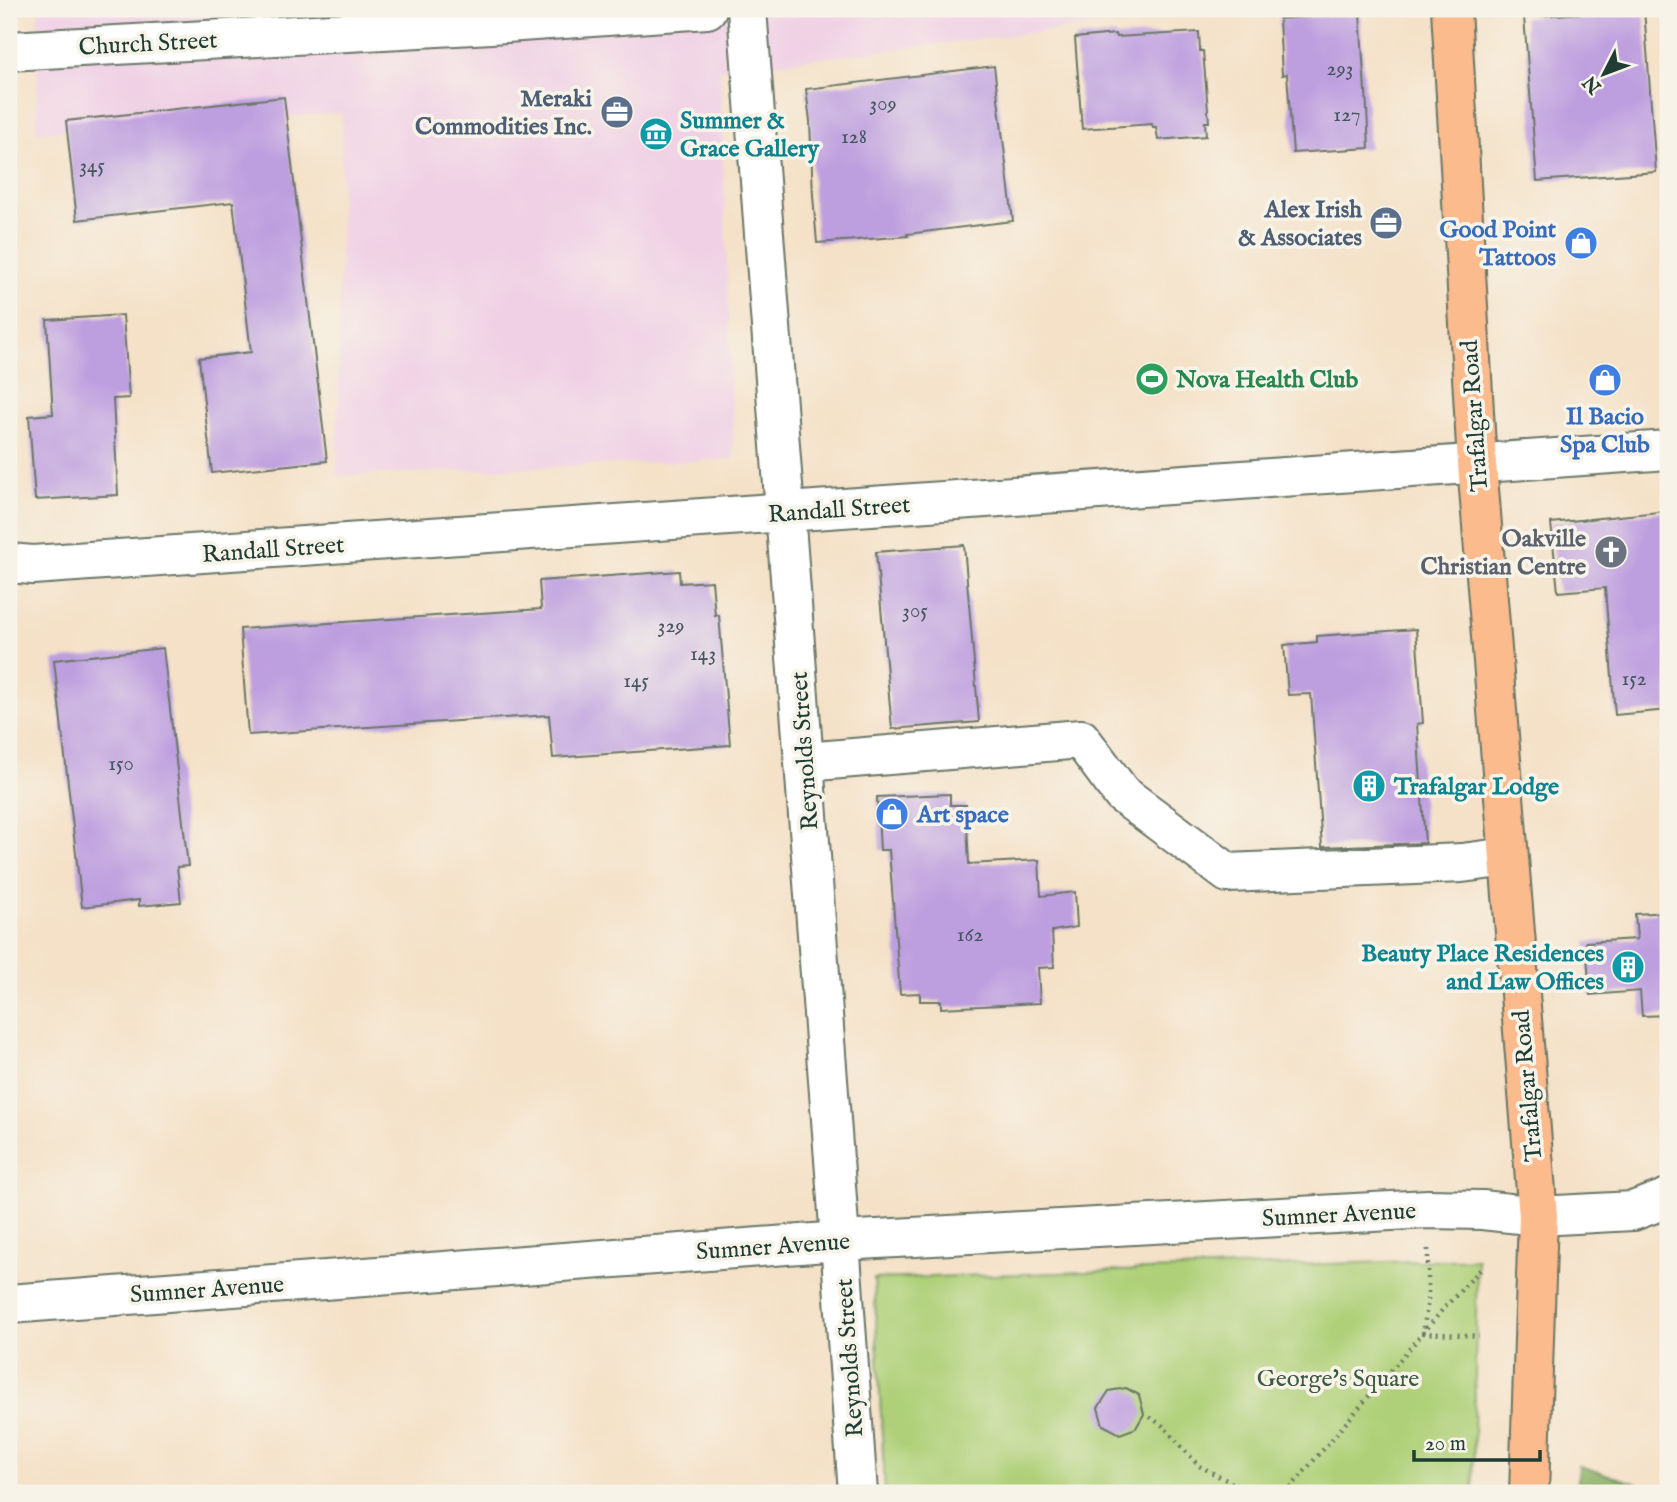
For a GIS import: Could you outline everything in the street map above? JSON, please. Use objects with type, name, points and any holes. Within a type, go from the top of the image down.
[{"type":"main road","name":"Trafalgar Road","points":[[1451,9],[1477,464],[1538,1216],[1529,1493]]},
{"type":"street","name":"Church Street","points":[[9,51],[707,9]]},
{"type":"street","name":"Reynolds Street","points":[[747,9],[858,1493]]},
{"type":"street","name":"Randall Street","points":[[9,563],[47,565],[1668,450]]},
{"type":"street","points":[[804,762],[1081,739],[1122,794],[1228,873],[1462,863],[1508,857]]},
{"type":"street","name":"Sumner Avenue","points":[[9,1304],[840,1241],[1428,1209],[1474,1209],[1538,1216],[1633,1211],[1668,1198]]},
{"type":"path","points":[[1423,1333],[1428,1299],[1428,1209]]},
{"type":"path","points":[[1286,1493],[1444,1307],[1480,1270]]},
{"type":"path","points":[[1423,1333],[1479,1336]]},
{"type":"path","points":[[1150,1417],[1163,1426],[1199,1466],[1247,1493]]},
{"type":"shaded area","points":[[38,9],[1233,9],[720,70],[734,459],[337,476],[342,113],[36,132]]},
{"type":"green space","name":"George's Square","points":[[1477,1259],[1473,1493],[885,1493],[874,1279]]},
{"type":"green space","points":[[1579,1466],[1668,1493],[1577,1493]]},
{"type":"building","points":[[1644,9],[1656,172],[1537,181],[1524,17]]},
{"type":"building","points":[[1360,13],[1369,148],[1293,153],[1287,74],[1282,75],[1279,19]]},
{"type":"building","points":[[1199,32],[1209,122],[1205,122],[1206,136],[1158,140],[1156,127],[1152,124],[1082,129],[1075,38]]},
{"type":"building","points":[[994,66],[1013,221],[907,234],[908,236],[817,243],[806,89]]},
{"type":"building","points":[[284,97],[327,461],[212,473],[199,358],[251,352],[233,202],[77,220],[66,121]]},
{"type":"building","points":[[123,315],[129,398],[113,399],[118,495],[35,500],[29,416],[53,414],[47,320]]},
{"type":"building","points":[[1668,511],[1668,710],[1615,715],[1605,588],[1558,592],[1551,523]]},
{"type":"building","points":[[964,545],[979,722],[892,729],[876,552]]},
{"type":"building","points":[[679,571],[680,583],[712,581],[715,615],[719,615],[730,745],[553,758],[549,715],[248,735],[240,629],[541,609],[539,581]]},
{"type":"building","name":"Trafalgar Lodge","points":[[1416,629],[1423,723],[1417,724],[1425,843],[1322,847],[1311,694],[1288,695],[1284,645],[1317,642],[1317,636]]},
{"type":"building","points":[[163,648],[188,866],[177,867],[181,902],[139,906],[139,900],[82,907],[54,660]]},
{"type":"building","points":[[950,794],[950,805],[966,805],[969,864],[1039,860],[1041,896],[1075,892],[1077,927],[1052,931],[1054,967],[1038,968],[1040,1003],[941,1008],[941,1001],[920,1001],[920,993],[900,994],[889,850],[880,850],[877,797]]},
{"type":"building","name":"Beauty Place Residences and Law Offices","points":[[1668,912],[1668,1015],[1642,1016],[1640,991],[1590,995],[1586,942],[1637,939],[1635,914]]},
{"type":"building","points":[[1126,1388],[1139,1395],[1144,1414],[1136,1428],[1120,1434],[1103,1425],[1098,1408],[1109,1391]]},
{"type":"place","name":"Meraki Commodities Inc.","points":[[617,112]]},
{"type":"place","name":"Summer & Grace Gallery","points":[[656,134]]},
{"type":"place","name":"Alex Irish & Associates","points":[[1386,223]]},
{"type":"place","name":"Good Point Tattoos","points":[[1581,243]]},
{"type":"place","name":"Nova Health Club","points":[[1152,379]]},
{"type":"place","name":"Il Bacio Spa Club","points":[[1605,380]]},
{"type":"place","name":"Oakville Christian Centre","points":[[1611,552]]},
{"type":"place","name":"Trafalgar Lodge","points":[[1369,786]]},
{"type":"place","name":"Art space","points":[[892,814]]},
{"type":"place","name":"Beauty Place Residences and Law Offices","points":[[1628,967]]}]
